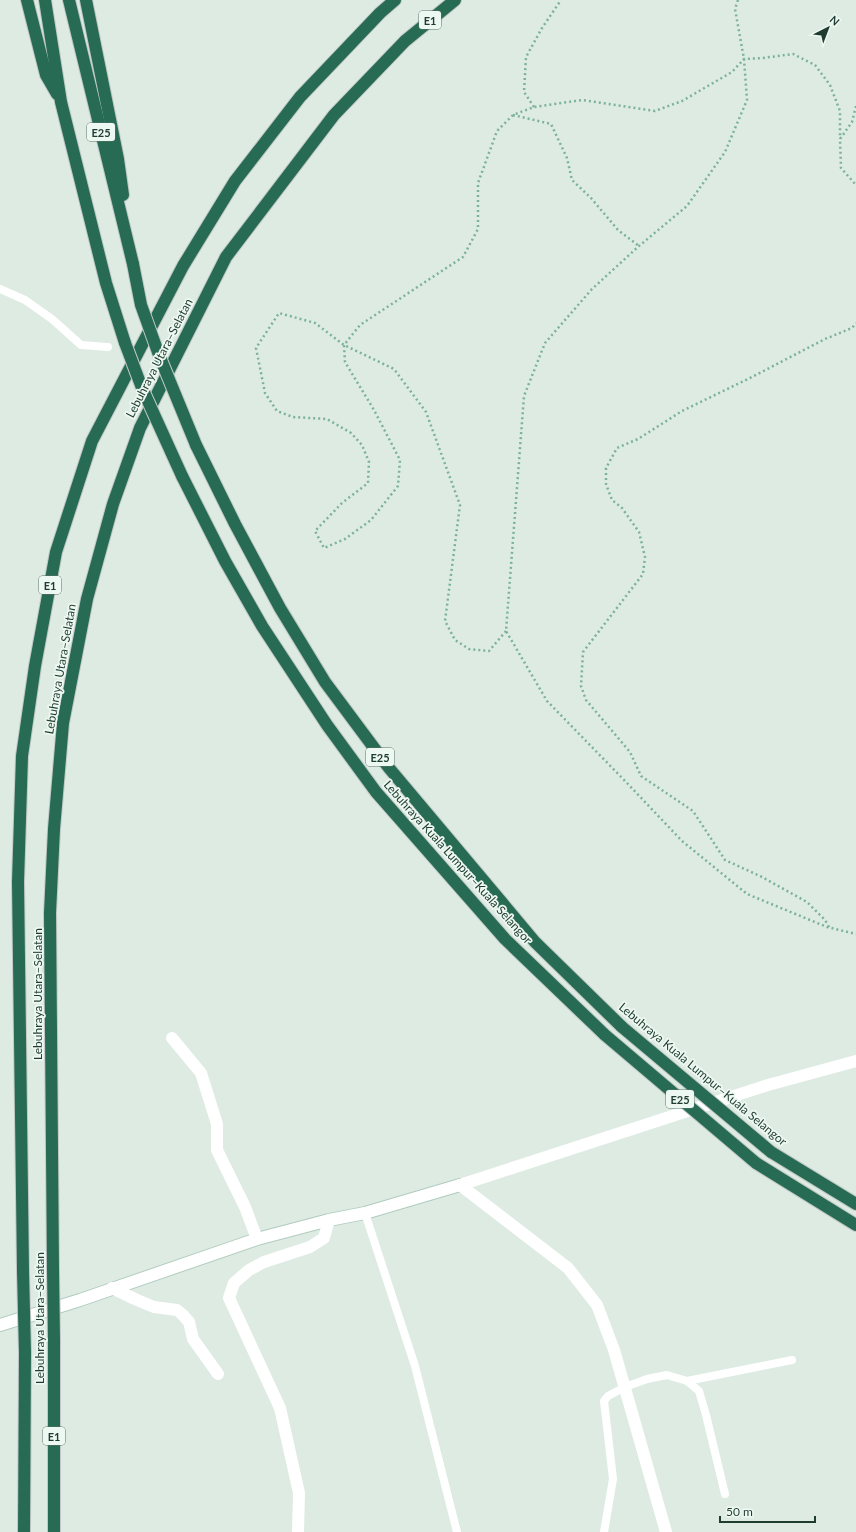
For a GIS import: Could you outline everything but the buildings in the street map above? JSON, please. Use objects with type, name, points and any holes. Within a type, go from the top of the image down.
[{"type":"highway","points":[[28,0],[46,75],[61,102]]},
{"type":"highway","name":"Lebuhraya Kuala Lumpur–Kuala Selangor","points":[[45,0],[61,102],[106,283],[142,388],[182,476],[226,562],[262,626],[326,725],[376,792],[505,940],[605,1035],[756,1163],[856,1225]]},
{"type":"highway","name":"Lebuhraya Kuala Lumpur–Kuala Selangor","points":[[69,0],[133,264],[141,305],[156,348],[196,445],[235,524],[280,608],[325,682],[389,768],[535,942],[622,1027],[771,1152],[856,1204]]},
{"type":"highway","points":[[86,0],[118,159],[133,264]]},
{"type":"highway","name":"Lebuhraya Utara–Selatan","points":[[24,1532],[25,1353],[22,1271],[18,882],[22,756],[35,666],[56,552],[92,442],[132,362],[184,266],[235,182],[300,97],[380,13],[395,0]]},
{"type":"highway","name":"Lebuhraya Utara–Selatan","points":[[54,1532],[54,1340],[50,912],[54,829],[63,723],[87,599],[113,504],[140,428],[226,257],[334,115],[405,41],[455,0]]},
{"type":"street","points":[[172,1038],[201,1073],[217,1124],[217,1150],[245,1206],[257,1239]]},
{"type":"street","points":[[0,1325],[80,1300],[257,1239],[329,1220],[365,1213],[460,1185],[768,1084],[856,1061]]},
{"type":"street","points":[[460,1185],[568,1268],[597,1305],[614,1350],[666,1532]]},
{"type":"street","points":[[298,1532],[299,1493],[280,1408],[229,1298],[234,1283],[249,1270],[264,1262],[310,1247],[324,1238],[329,1220]]},
{"type":"street","points":[[112,1288],[154,1307],[177,1310],[189,1322],[193,1340],[218,1374]]},
{"type":"lane","points":[[0,288],[25,300],[52,319],[81,345],[108,347]]},
{"type":"lane","points":[[365,1213],[414,1366],[457,1532]]},
{"type":"lane","points":[[688,1381],[792,1360]]},
{"type":"lane","points":[[604,1532],[613,1479],[604,1401],[608,1396],[625,1387],[647,1379],[667,1375],[688,1381],[699,1391],[725,1494]]},
{"type":"path","points":[[534,107],[524,92],[526,57],[542,28],[561,0]]},
{"type":"path","points":[[738,0],[736,9],[744,58],[747,100],[725,152],[687,206],[639,246],[592,289],[545,344],[524,396],[506,631],[547,702],[628,783],[682,841],[747,894],[829,928],[856,934]]},
{"type":"path","points":[[506,631],[489,651],[469,649],[455,640],[445,621],[460,504],[426,412],[394,369],[344,345],[315,323],[279,312],[256,348],[265,393],[277,411],[293,418],[327,419],[351,433],[362,445],[369,462],[368,483],[342,503],[315,531],[324,548],[345,539],[372,520],[398,486],[400,460],[374,410],[344,362],[344,345],[360,325],[463,257],[478,229],[478,183],[497,131],[513,115],[534,107],[582,100],[655,111],[682,102],[732,72],[744,58],[763,58],[793,54],[815,65],[830,85],[840,111],[841,168],[856,186]]},
{"type":"path","points":[[840,139],[852,122],[856,106]]},
{"type":"path","points":[[513,115],[551,124],[567,158],[572,180],[618,230],[639,246]]},
{"type":"path","points":[[829,928],[825,920],[807,902],[725,860],[693,811],[642,776],[630,752],[586,700],[581,686],[581,679],[583,652],[643,574],[645,557],[639,532],[622,508],[612,500],[606,484],[606,468],[618,448],[638,439],[682,411],[825,339],[852,328],[856,323]]}]
